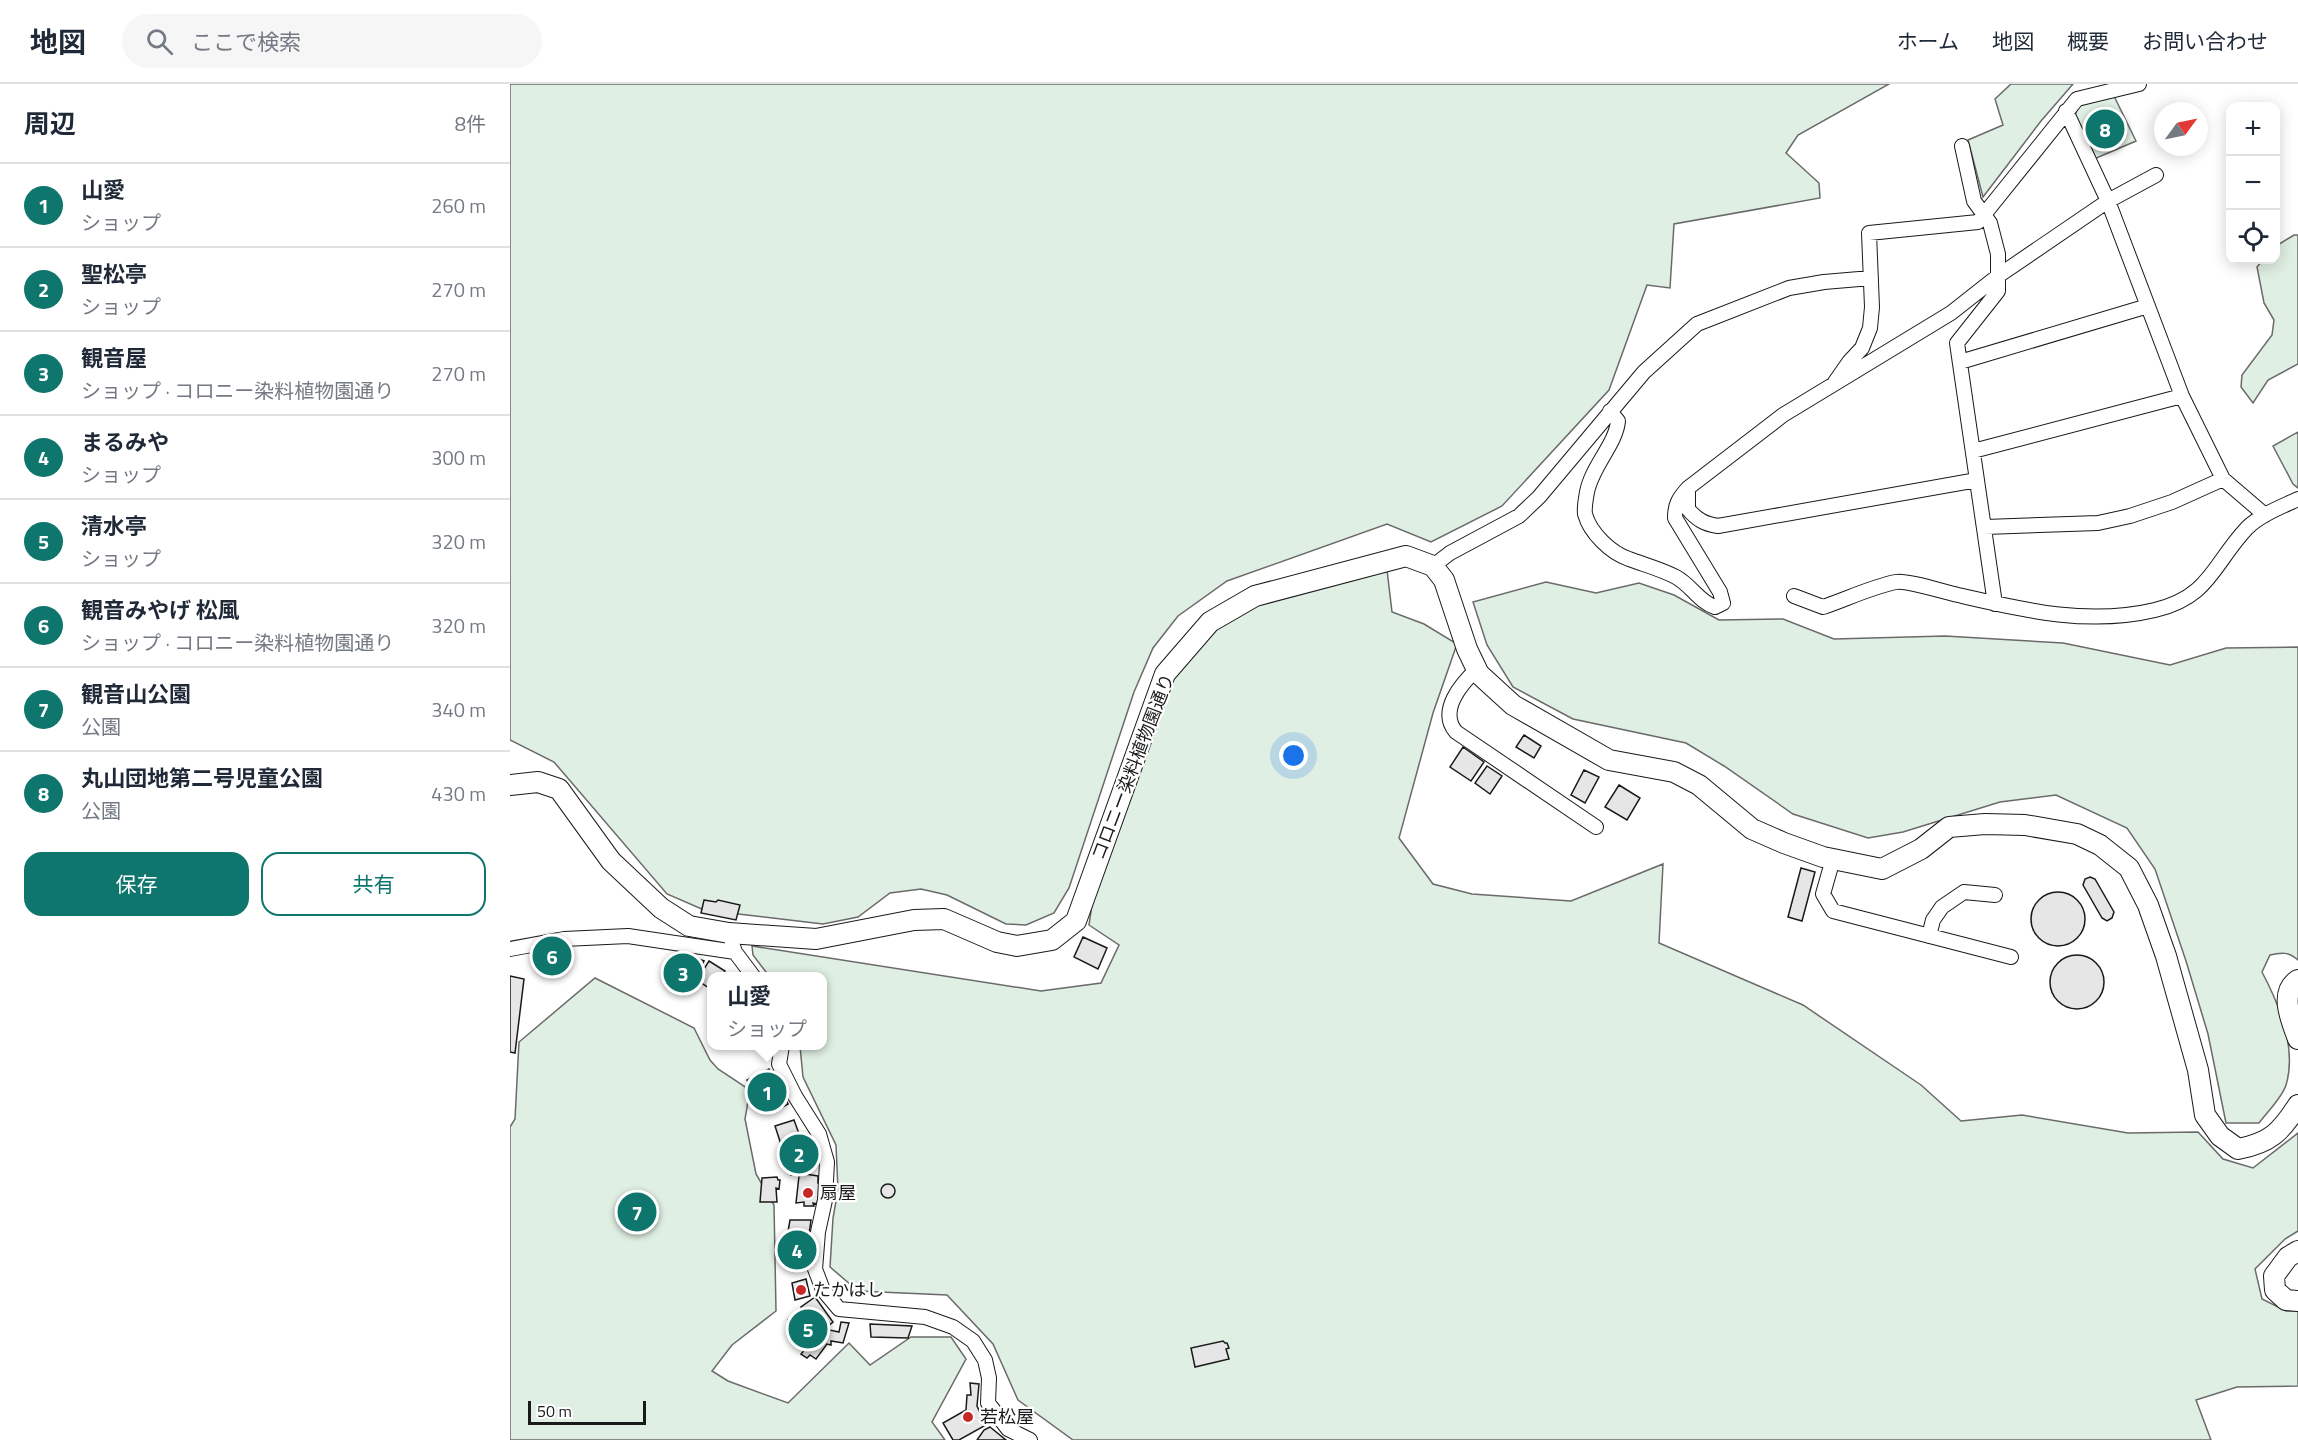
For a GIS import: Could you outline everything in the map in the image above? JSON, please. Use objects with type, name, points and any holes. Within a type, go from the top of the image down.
[{"type":"street","points":[[1832,386],[1862,348],[1870,328],[1872,307],[1869,233],[1978,222],[2077,99],[2139,84]]},
{"type":"street","points":[[2066,111],[2108,201],[2182,396],[2223,479],[2265,515]]},
{"type":"street","points":[[1962,146],[1974,201],[1990,223],[1998,254],[1998,291],[1957,343],[1995,604]]},
{"type":"street","points":[[1610,411],[1618,421],[1618,428],[1587,490],[1585,514],[1594,532],[1608,547],[1626,559],[1650,565],[1678,578],[1706,604],[1715,607],[1723,603],[1720,592],[1675,518],[1675,508],[1688,488],[1783,415],[1951,313],[1998,276],[2108,201],[2156,175]]},
{"type":"street","points":[[1871,278],[1789,288],[1697,324],[1644,372],[1554,480],[1518,516],[1450,552],[1433,566],[1444,580],[1452,598],[1467,649],[1479,674],[1513,705],[1609,760],[1674,772],[1699,785],[1752,830],[1822,857],[1882,869],[1921,849],[1949,827],[1984,824],[2025,825],[2067,832],[2077,834],[2100,845],[2129,868],[2148,905],[2166,956],[2198,1070],[2205,1115],[2220,1136],[2238,1149],[2259,1145],[2273,1136],[2298,1105]]},
{"type":"street","points":[[1960,362],[2148,306]]},
{"type":"street","points":[[1973,450],[2182,396]]},
{"type":"street","points":[[1985,527],[2098,523],[2130,516],[2223,479]]},
{"type":"street","points":[[1688,488],[1688,509],[1694,517],[1706,524],[1718,526],[1977,480]]},
{"type":"street","points":[[1794,596],[1822,607],[1898,581],[2047,614],[2089,618],[2121,616],[2156,610],[2187,599],[2211,578],[2248,527],[2265,515],[2298,499]]},
{"type":"street","name":"コロニー染料植物園通り","points":[[510,785],[538,782],[559,789],[611,861],[661,908],[689,926],[732,942],[816,939],[914,920],[944,918],[997,942],[1017,946],[1052,940],[1076,921],[1165,674],[1210,622],[1255,596],[1376,563],[1406,556],[1433,566]]},
{"type":"street","points":[[1477,669],[1460,685],[1449,713],[1450,724],[1456,732],[1596,827]]},
{"type":"street","points":[[1833,859],[1823,894],[1833,911],[2011,957]]},
{"type":"street","points":[[1929,936],[1933,920],[1942,907],[1964,892],[1995,895]]},
{"type":"street","points":[[510,949],[564,939],[628,936],[732,942],[751,972]]},
{"type":"street","points":[[2298,981],[2294,983],[2289,994],[2287,1007],[2298,1039]]},
{"type":"street","points":[[781,1050],[779,1064],[795,1096],[819,1134],[827,1162],[825,1200],[818,1232],[815,1269],[823,1290],[839,1308],[925,1317],[953,1327],[973,1341],[985,1360],[989,1378],[988,1402],[1008,1430],[1030,1440]]},
{"type":"street","points":[[2298,1251],[2288,1257],[2274,1276],[2275,1290],[2286,1300],[2298,1301]]},
{"type":"green space","points":[[510,84],[1889,84],[1798,135],[1786,153],[1819,183],[1820,198],[1674,224],[1670,288],[1647,285],[1609,390],[1502,506],[1431,542],[1387,524],[1227,581],[1178,616],[1153,648],[1134,692],[1069,888],[1054,913],[1026,925],[1006,924],[947,895],[921,889],[890,893],[858,917],[823,924],[704,910],[667,894],[554,762],[510,740]]},
{"type":"green space","points":[[2011,84],[2073,84],[2041,121],[1983,197],[1968,140],[2003,125],[1995,99]]},
{"type":"green space","points":[[2114,96],[2136,141],[2094,159],[2075,116],[2078,106]]},
{"type":"green space","points":[[2298,235],[2298,364],[2268,380],[2253,403],[2241,387],[2242,375],[2272,335],[2274,320],[2264,303],[2257,267],[2260,264],[2280,264],[2280,244]]},
{"type":"green space","points":[[2298,432],[2298,488],[2293,484],[2273,446]]},
{"type":"green space","points":[[1387,570],[1392,612],[1424,624],[1457,644],[1433,713],[1399,838],[1433,884],[1472,894],[1571,901],[1663,864],[1659,943],[1803,1005],[1921,1085],[1961,1121],[2022,1115],[2128,1133],[2198,1132],[2223,1159],[2253,1168],[2298,1133],[2298,1231],[2285,1239],[2255,1269],[2262,1299],[2286,1311],[2298,1311],[2298,1386],[2237,1387],[2196,1400],[2211,1440],[1073,1440],[1018,1400],[993,1344],[947,1295],[858,1291],[830,1267],[833,1218],[838,1190],[836,1145],[803,1077],[800,1050],[827,1050],[827,972],[766,972],[753,955],[752,946],[1041,991],[1101,983],[1119,945],[1089,925],[1094,891],[1169,670],[1254,594]]},
{"type":"green space","points":[[1546,582],[1596,593],[1639,583],[1674,595],[1719,620],[1783,619],[1834,639],[1945,636],[2063,643],[2170,665],[2226,648],[2298,647],[2298,960],[2285,953],[2270,955],[2262,972],[2280,1012],[2288,1042],[2289,1071],[2286,1085],[2278,1100],[2259,1123],[2226,1123],[2208,1034],[2186,961],[2155,869],[2127,828],[2056,795],[2000,802],[1903,832],[1868,838],[1793,814],[1724,766],[1686,743],[1573,719],[1513,687],[1487,645],[1473,602]]},
{"type":"green space","points":[[595,978],[694,1028],[710,1060],[718,1069],[750,1090],[745,1119],[756,1174],[774,1205],[776,1311],[732,1345],[712,1371],[728,1381],[788,1403],[849,1343],[870,1365],[911,1337],[951,1337],[966,1359],[932,1422],[945,1440],[510,1440],[510,1127],[515,1119],[519,1042]]},
{"type":"building","points":[[1524,735],[1541,746],[1534,758],[1516,747]]},
{"type":"building","points":[[1463,747],[1484,762],[1471,781],[1450,767]]},
{"type":"building","points":[[1487,766],[1502,776],[1490,794],[1475,783]]},
{"type":"building","points":[[1584,770],[1599,777],[1585,803],[1571,795]]},
{"type":"building","points":[[1619,785],[1640,798],[1627,820],[1605,807]]},
{"type":"building","points":[[1801,868],[1815,872],[1802,921],[1788,917]]},
{"type":"building","points":[[2090,877],[2095,879],[2114,912],[2112,918],[2107,921],[2102,918],[2083,885],[2085,879]]},
{"type":"building","points":[[2058,892],[2068,894],[2077,900],[2083,909],[2085,919],[2083,929],[2077,938],[2068,944],[2058,946],[2048,944],[2039,938],[2033,929],[2031,919],[2033,909],[2039,900],[2048,894]]},
{"type":"building","points":[[704,900],[716,902],[718,900],[740,905],[736,920],[701,913]]},
{"type":"building","points":[[1083,937],[1107,948],[1098,969],[1074,957]]},
{"type":"building","points":[[555,948],[559,955],[548,963],[544,956]]},
{"type":"building","points":[[678,951],[704,961],[690,989],[668,978],[671,969],[667,967],[673,955]]},
{"type":"building","points":[[2077,955],[2087,957],[2096,963],[2102,972],[2104,982],[2102,992],[2096,1001],[2087,1007],[2077,1009],[2067,1007],[2058,1001],[2052,992],[2050,982],[2052,972],[2058,963],[2067,957]]},
{"type":"building","points":[[709,961],[725,971],[707,972],[707,987],[697,980]]},
{"type":"building","points":[[510,976],[524,979],[515,1053],[510,1052]]},
{"type":"building","points":[[769,1069],[788,1104],[774,1112],[772,1108],[761,1111],[747,1080]]},
{"type":"building","points":[[794,1120],[802,1142],[807,1139],[817,1166],[791,1175],[775,1126]]},
{"type":"building","name":"扇屋","points":[[805,1174],[818,1176],[818,1183],[821,1185],[817,1204],[813,1203],[814,1206],[804,1206],[804,1202],[796,1203],[799,1176]]},
{"type":"building","points":[[777,1177],[780,1180],[779,1189],[776,1188],[777,1202],[760,1202],[762,1178]]},
{"type":"building","points":[[888,1184],[893,1186],[895,1191],[893,1196],[888,1198],[883,1196],[881,1191],[883,1186]]},
{"type":"building","points":[[790,1220],[811,1220],[806,1257],[803,1259],[805,1266],[787,1268],[786,1243]]},
{"type":"building","name":"たかはし","points":[[806,1279],[810,1296],[795,1300],[792,1283]]},
{"type":"building","points":[[815,1297],[833,1322],[822,1331],[827,1338],[830,1330],[839,1332],[841,1322],[849,1323],[843,1343],[831,1341],[831,1345],[827,1344],[816,1359],[810,1355],[807,1358],[801,1354],[807,1347],[803,1347],[788,1320],[803,1310],[801,1307]]},
{"type":"building","points":[[870,1324],[912,1326],[908,1338],[871,1337]]},
{"type":"building","points":[[1223,1341],[1229,1348],[1226,1349],[1229,1359],[1195,1367],[1191,1348]]},
{"type":"building","name":"若松屋","points":[[970,1383],[979,1384],[977,1406],[986,1425],[959,1440],[953,1440],[943,1423],[966,1410],[967,1395],[971,1395]]},
{"type":"building","name":"若松屋","points":[[990,1427],[1006,1440],[977,1440],[984,1430]]},
{"type":"place","name":"丸山団地第二号児童公園","points":[[2105,129]]},
{"type":"place","name":"観音みやげ 松風","points":[[552,956]]},
{"type":"place","name":"観音屋","points":[[683,973]]},
{"type":"place","name":"山愛","points":[[767,1092]]},
{"type":"place","name":"聖松亭","points":[[799,1154]]},
{"type":"place","name":"扇屋","points":[[808,1193]]},
{"type":"place","name":"観音山公園","points":[[637,1212]]},
{"type":"place","name":"まるみや","points":[[797,1250]]},
{"type":"place","name":"たかはし","points":[[801,1290]]},
{"type":"place","name":"清水亭","points":[[808,1329]]},
{"type":"place","name":"若松屋","points":[[968,1417]]}]
